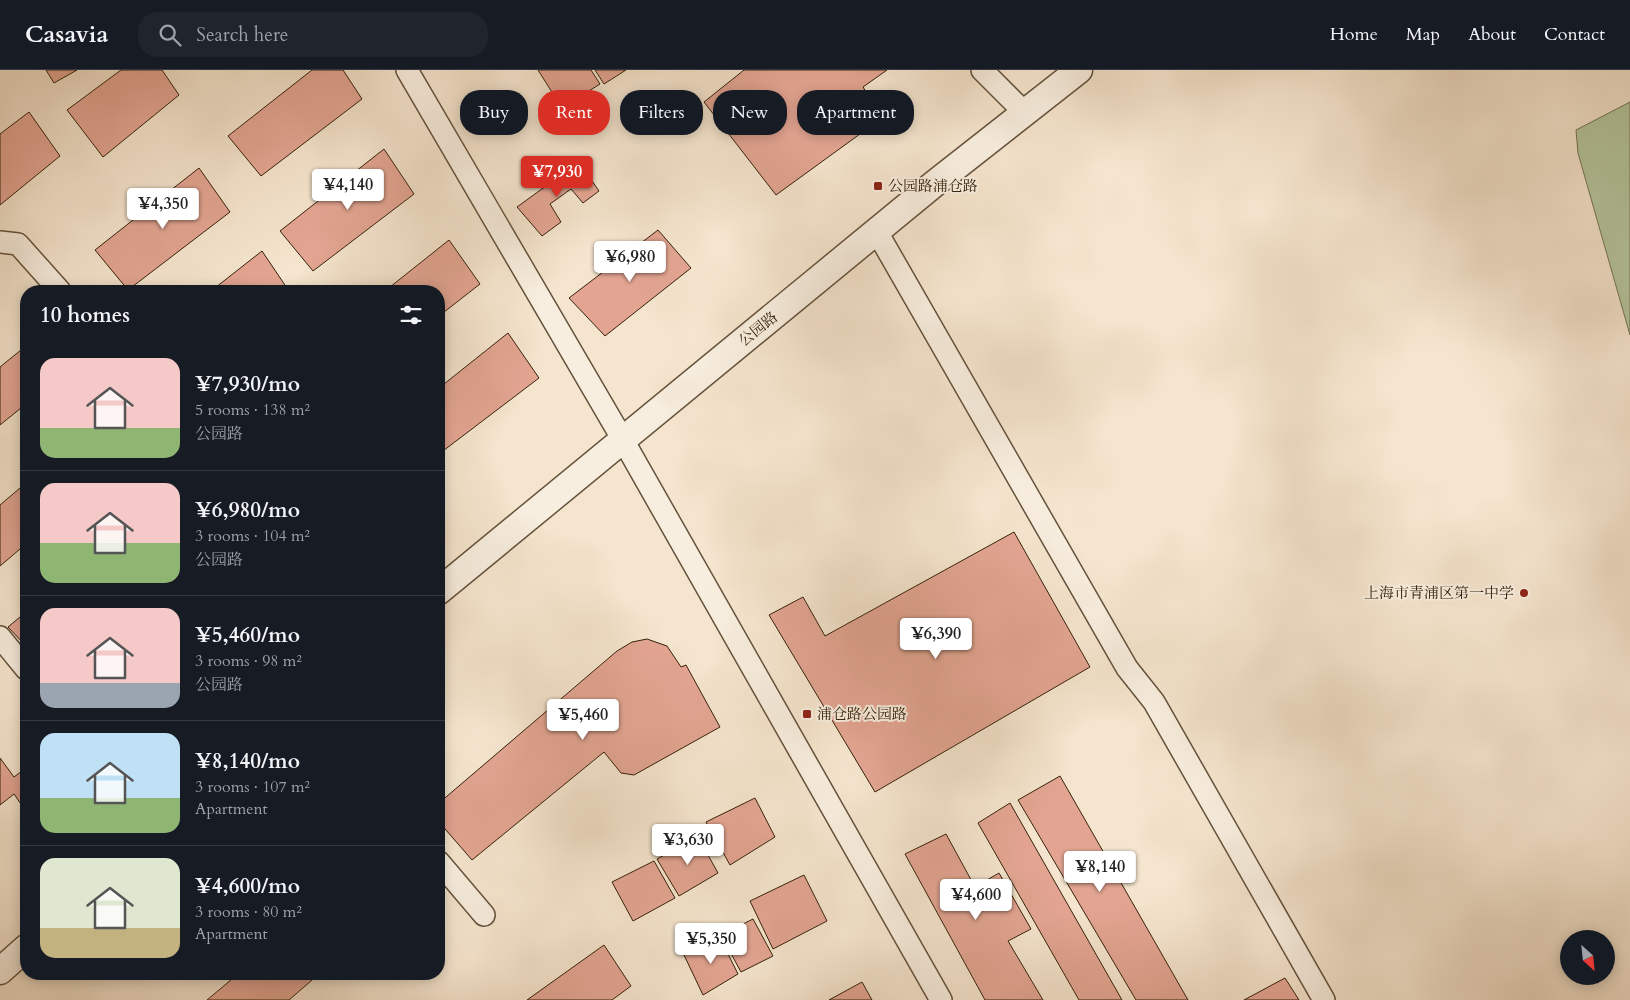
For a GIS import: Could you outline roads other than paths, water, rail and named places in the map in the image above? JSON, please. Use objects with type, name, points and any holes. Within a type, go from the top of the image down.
[{"type":"street","points":[[407,70],[624,440],[941,1000]]},
{"type":"street","points":[[982,70],[1025,113]]},
{"type":"street","name":"公园路","points":[[445,586],[876,232],[1079,70]]},
{"type":"street","points":[[876,232],[1127,668],[1154,702],[1324,1000]]},
{"type":"street","points":[[0,242],[18,244],[55,285]]},
{"type":"street","points":[[0,637],[20,662]]},
{"type":"street","points":[[445,869],[484,915]]},
{"type":"street","points":[[0,971],[20,953]]},
{"type":"place","name":"公园路浦仓路","points":[[878,186]]},
{"type":"place","name":"上海市青浦区第一中学","points":[[1524,593]]},
{"type":"place","name":"浦仓路公园路","points":[[807,714]]}]
